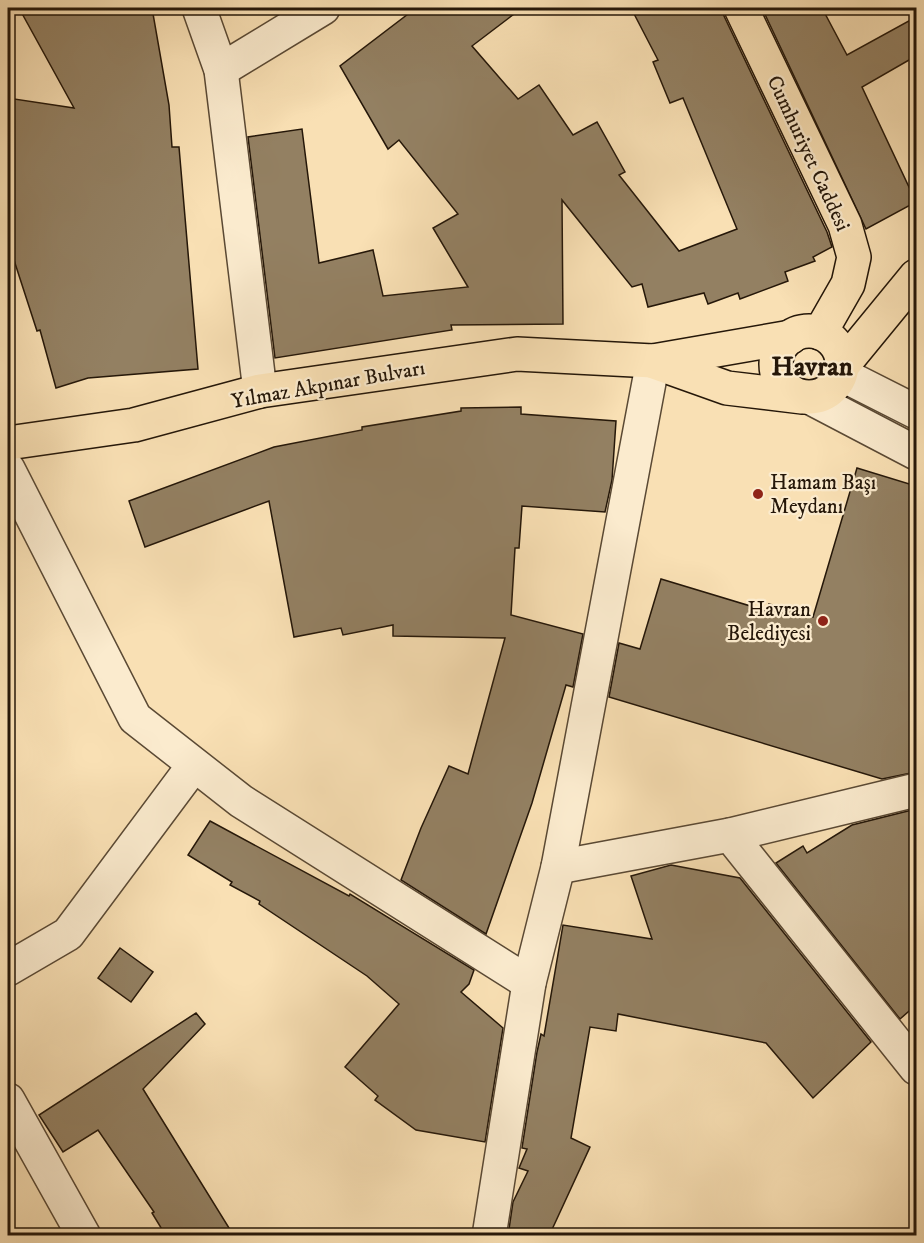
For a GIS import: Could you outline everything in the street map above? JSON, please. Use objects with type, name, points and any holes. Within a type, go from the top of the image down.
[{"type":"main road","name":"Cumhuriyet Caddesi","points":[[741,8],[845,225],[854,256],[848,284],[806,335]]},
{"type":"main road","points":[[653,361],[727,388],[807,397],[829,390],[916,276]]},
{"type":"main road","points":[[806,335],[779,352],[777,371],[785,388],[807,397]]},
{"type":"main road","points":[[653,361],[806,335],[836,345],[842,370]]},
{"type":"main road","name":"Yılmaz Akpınar Bulvarı","points":[[8,444],[134,425],[260,391],[517,354],[653,361]]},
{"type":"street","points":[[199,8],[221,70],[260,391]]},
{"type":"street","points":[[221,70],[323,8]]},
{"type":"street","points":[[489,1236],[529,983],[558,867],[653,361]]},
{"type":"street","points":[[842,370],[916,412]]},
{"type":"street","points":[[807,397],[916,453]]},
{"type":"street","points":[[8,469],[135,718],[241,801],[529,983]]},
{"type":"street","points":[[8,969],[68,934],[194,765]]},
{"type":"street","points":[[558,867],[730,835],[916,790]]},
{"type":"street","points":[[730,835],[911,1051]]},
{"type":"street","points":[[8,1100],[84,1236]]},
{"type":"building","points":[[19,8],[152,8],[169,105],[172,147],[179,147],[198,369],[88,378],[56,388],[40,330],[37,331],[13,257],[8,183],[8,98],[74,108]]},
{"type":"building","points":[[416,8],[522,8],[472,46],[518,99],[539,85],[573,135],[597,122],[625,172],[619,175],[679,251],[737,229],[683,98],[670,103],[653,62],[658,60],[631,8],[722,8],[832,247],[813,257],[815,261],[785,272],[788,281],[740,299],[738,293],[708,304],[704,293],[648,307],[642,284],[632,287],[562,200],[563,324],[451,325],[452,330],[275,358],[248,137],[302,129],[319,263],[373,250],[383,296],[468,287],[433,228],[458,214],[399,140],[388,149],[340,66]]},
{"type":"building","points":[[762,8],[822,8],[847,55],[916,17],[916,56],[862,87],[916,202],[866,229]]},
{"type":"building","points":[[521,407],[521,414],[616,421],[612,480],[605,512],[522,506],[519,548],[515,548],[511,615],[583,634],[573,687],[566,685],[532,803],[486,934],[401,880],[449,766],[468,774],[505,638],[393,636],[393,625],[343,635],[341,628],[294,637],[269,501],[145,547],[129,501],[274,447],[362,430],[362,427],[461,411],[461,408]]},
{"type":"building","name":"Havran Belediyesi","points":[[857,468],[916,486],[916,772],[882,779],[609,697],[619,643],[640,649],[661,579],[767,611],[769,604],[813,617]]},
{"type":"building","points":[[916,809],[916,1005],[900,1019],[776,863],[803,846],[807,853],[852,825]]},
{"type":"building","points":[[210,821],[349,896],[350,894],[474,970],[469,984],[461,992],[503,1028],[485,1142],[416,1130],[375,1100],[378,1096],[345,1067],[399,1004],[367,976],[259,904],[260,901],[230,885],[232,882],[188,855]]},
{"type":"building","points":[[671,865],[740,878],[871,1042],[813,1098],[766,1043],[618,1014],[616,1031],[590,1027],[571,1138],[590,1147],[549,1236],[508,1236],[513,1202],[528,1171],[519,1168],[527,1149],[522,1148],[537,1052],[541,1034],[544,1036],[563,925],[652,939],[631,876]]},
{"type":"building","points":[[120,948],[153,972],[131,1002],[98,978]]},
{"type":"building","points":[[196,1013],[205,1024],[143,1089],[234,1236],[166,1236],[152,1213],[154,1212],[98,1130],[63,1152],[39,1115]]},
{"type":"place","name":"Hamam Başı Meydanı","points":[[758,494]]},
{"type":"place","name":"Havran Belediyesi","points":[[823,621]]},
{"type":"district","name":"Havran","points":[[812,366]]}]
